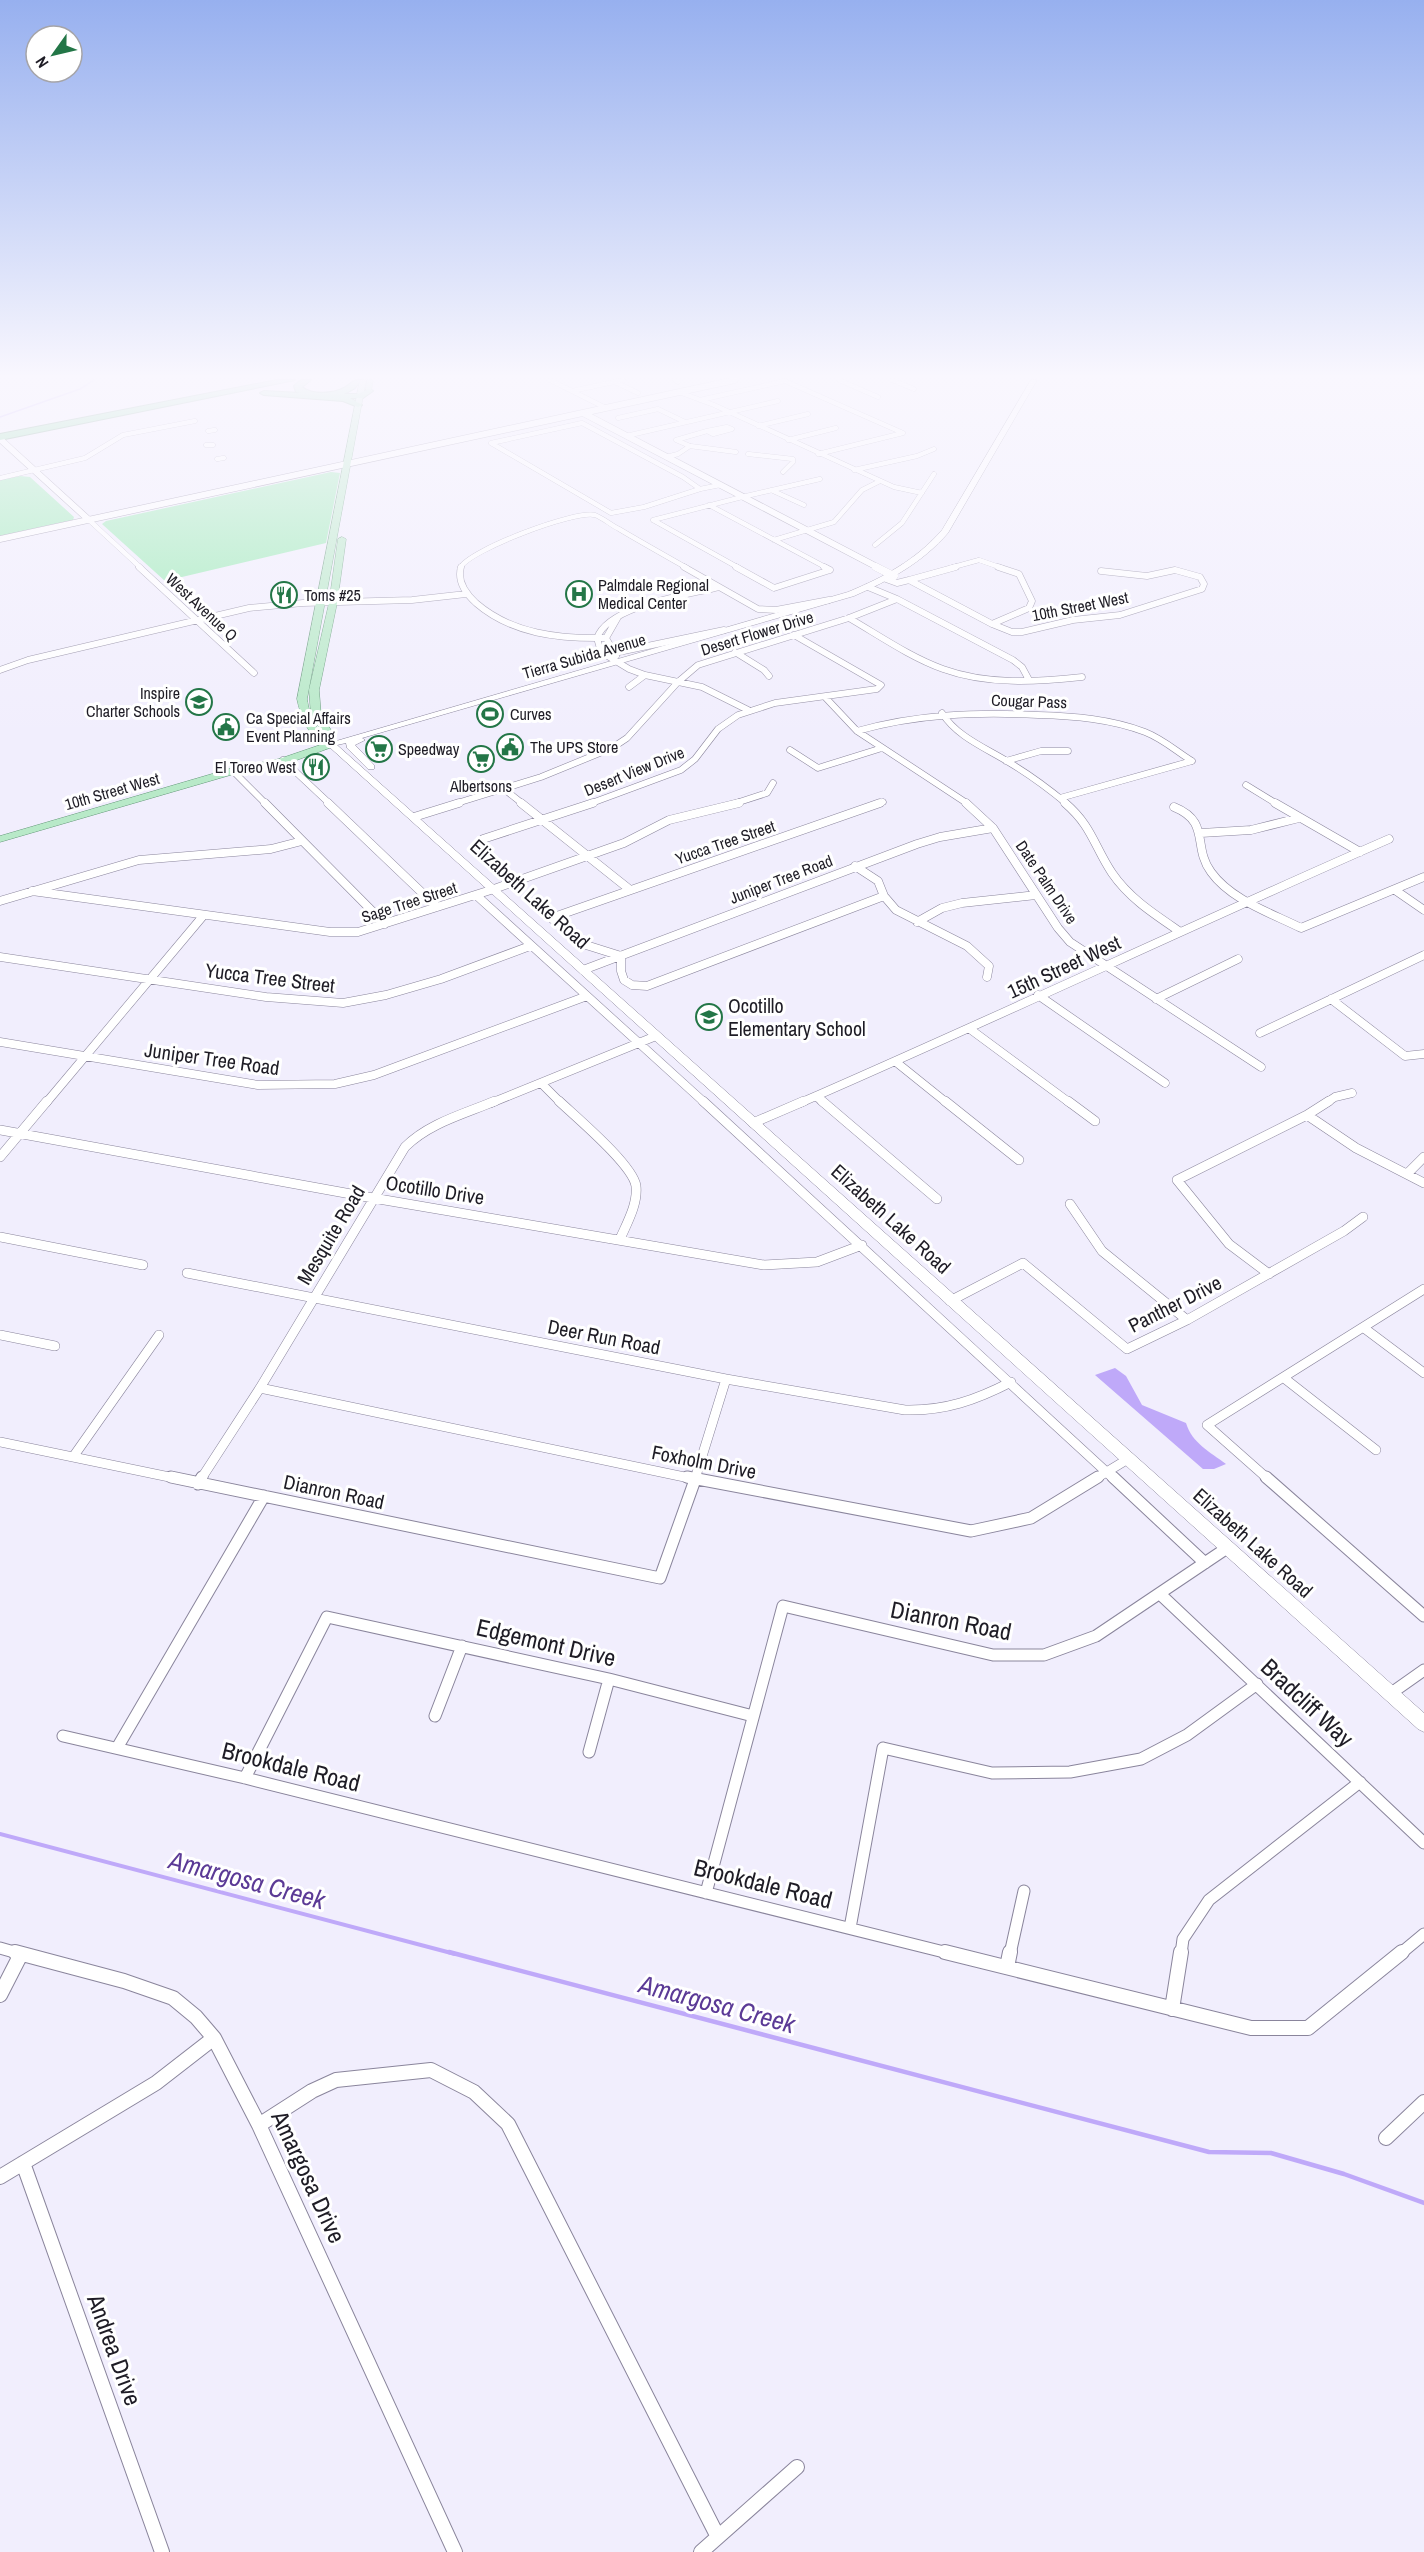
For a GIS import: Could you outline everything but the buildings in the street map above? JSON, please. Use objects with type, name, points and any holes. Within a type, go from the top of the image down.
[{"type":"main road","points":[[343,508],[333,603],[314,693],[316,715],[330,736],[331,744],[321,740],[312,728],[304,712],[303,694],[320,602],[345,499]]},
{"type":"main road","name":"Tierra Subida Avenue","points":[[331,744],[616,657],[732,629],[757,621],[767,615],[829,600],[868,587],[908,565],[937,542],[964,499]]},
{"type":"main road","name":"Tierra Subida Avenue","points":[[844,594],[844,592],[889,576]]},
{"type":"main road","points":[[303,694],[314,693]]},
{"type":"main road","points":[[372,779],[375,771],[350,746],[350,743],[393,726]]},
{"type":"main road","name":"10th Street West","points":[[0,839],[233,771],[243,772],[331,744]]},
{"type":"main road","name":"10th Street West","points":[[233,771],[238,766],[280,754],[314,745],[331,744]]},
{"type":"main road","name":"Elizabeth Lake Road","points":[[331,744],[1424,1724]]},
{"type":"street","name":"West Avenue Q","points":[[66,499],[254,673]]},
{"type":"street","points":[[0,539],[187,499]]},
{"type":"street","points":[[586,499],[610,513],[644,507],[669,499]]},
{"type":"street","points":[[709,506],[830,570],[774,588],[653,520],[734,499]]},
{"type":"street","points":[[746,499],[889,576],[897,583],[979,560],[1019,574],[1032,601],[1029,608],[992,624],[909,580]]},
{"type":"street","points":[[791,499],[804,505]]},
{"type":"street","points":[[774,540],[834,522],[843,516],[854,499]]},
{"type":"street","points":[[874,545],[882,541],[907,517],[918,499]]},
{"type":"street","points":[[606,638],[558,636],[519,628],[497,620],[466,594],[459,577],[459,570],[468,560],[540,527],[590,515],[767,615]]},
{"type":"street","name":"10th Street West","points":[[992,624],[1012,632],[1022,632],[1073,620],[1120,615],[1202,589],[1204,584],[1200,577],[1175,570],[1147,576],[1101,571]]},
{"type":"street","points":[[719,587],[630,611],[603,626],[597,638],[601,652],[616,657],[645,675],[709,689],[748,710]]},
{"type":"street","points":[[868,587],[897,599],[1013,660],[1022,667],[1029,680]]},
{"type":"street","points":[[0,670],[28,660],[264,606],[320,602],[418,600],[466,594]]},
{"type":"street","name":"Desert Flower Drive","points":[[414,817],[551,773],[620,743],[678,681],[698,665],[849,618],[897,599]]},
{"type":"street","points":[[757,621],[760,614],[758,609]]},
{"type":"street","points":[[606,638],[618,617]]},
{"type":"street","points":[[849,618],[942,668],[965,675],[1029,680],[1082,677]]},
{"type":"street","name":"Desert View Drive","points":[[483,839],[543,820],[681,770],[694,762],[723,723],[748,710],[780,702],[877,689],[881,685],[794,635]]},
{"type":"street","points":[[606,638],[616,657]]},
{"type":"street","points":[[735,652],[764,670],[769,676]]},
{"type":"street","points":[[629,687],[645,675]]},
{"type":"street","name":"Date Palm Drive","points":[[825,697],[857,731],[954,794],[993,828],[1035,895],[1070,942],[1260,1067]]},
{"type":"street","points":[[942,713],[948,723],[958,732],[1039,781],[1084,820],[1112,873],[1122,886],[1135,899],[1179,931]]},
{"type":"street","name":"Cougar Pass","points":[[857,731],[916,716],[942,713],[1087,716],[1162,740],[1192,761],[1060,798]]},
{"type":"street","points":[[790,750],[818,768],[882,748]]},
{"type":"street","points":[[1006,761],[1041,751],[1068,751]]},
{"type":"street","points":[[283,760],[437,907]]},
{"type":"street","points":[[233,771],[386,924]]},
{"type":"street","name":"Sage Tree Street","points":[[32,891],[202,916],[330,932],[358,932],[494,889],[624,843],[669,820],[747,801],[767,793],[773,783]]},
{"type":"street","points":[[1246,785],[1360,852]]},
{"type":"street","points":[[504,789],[629,889]]},
{"type":"street","name":"Yucca Tree Street","points":[[621,956],[586,945],[551,918],[883,802]]},
{"type":"street","points":[[1174,807],[1186,811],[1196,822],[1201,833],[1204,860],[1211,873],[1223,885],[1301,928],[1424,877]]},
{"type":"street","points":[[1201,833],[1244,833],[1273,827],[1299,818]]},
{"type":"street","name":"Juniper Tree Road","points":[[583,970],[855,866],[940,837],[993,828]]},
{"type":"street","name":"15th Street West","points":[[753,1123],[970,1029],[1038,995],[1179,931],[1389,839]]},
{"type":"street","points":[[0,901],[139,860],[271,849],[302,841]]},
{"type":"street","points":[[855,866],[878,881],[884,896],[896,910],[967,946],[989,966],[987,977]]},
{"type":"street","points":[[1395,890],[1424,909]]},
{"type":"street","points":[[476,895],[862,1245],[1206,1563]]},
{"type":"street","points":[[917,922],[942,908],[962,903],[1035,895]]},
{"type":"street","points":[[621,956],[621,976],[625,983],[634,987],[647,986],[884,896]]},
{"type":"street","points":[[0,1157],[202,916]]},
{"type":"street","name":"Yucca Tree Street","points":[[0,957],[266,997],[343,1003],[386,995],[441,979],[530,946]]},
{"type":"street","points":[[1260,1034],[1424,955]]},
{"type":"street","points":[[1156,999],[1238,960]]},
{"type":"street","points":[[1038,995],[1165,1083]]},
{"type":"street","name":"Juniper Tree Road","points":[[0,1042],[258,1085],[334,1084],[374,1075],[586,996]]},
{"type":"street","points":[[1331,999],[1405,1056],[1424,1054]]},
{"type":"street","points":[[970,1029],[1095,1121]]},
{"type":"street","name":"Mesquite Road","points":[[198,1484],[260,1388],[405,1147],[417,1135],[656,1036]]},
{"type":"street","points":[[896,1062],[1019,1160]]},
{"type":"street","points":[[541,1083],[627,1167],[636,1185],[635,1203],[620,1239]]},
{"type":"street","points":[[1269,1274],[1229,1244],[1177,1180],[1307,1115],[1335,1097],[1352,1093]]},
{"type":"street","points":[[816,1096],[938,1199]]},
{"type":"street","points":[[1307,1115],[1356,1148],[1424,1183]]},
{"type":"street","name":"Ocotillo Drive","points":[[0,1130],[373,1198],[764,1265],[817,1262],[862,1245]]},
{"type":"street","points":[[1407,1174],[1424,1157]]},
{"type":"street","points":[[1071,1204],[1102,1251],[1187,1320]]},
{"type":"street","name":"Panther Drive","points":[[950,1301],[1023,1263],[1127,1349],[1187,1320],[1344,1231],[1363,1217]]},
{"type":"street","points":[[0,1237],[143,1265]]},
{"type":"street","name":"Deer Run Road","points":[[188,1273],[726,1379],[905,1410],[933,1412],[966,1403],[1011,1382]]},
{"type":"street","points":[[1424,1289],[1207,1425],[1424,1616]]},
{"type":"street","points":[[1364,1328],[1424,1373]]},
{"type":"street","points":[[0,1335],[55,1346]]},
{"type":"street","points":[[73,1457],[159,1335]]},
{"type":"street","points":[[1284,1378],[1376,1450]]},
{"type":"street","points":[[695,1479],[726,1379]]},
{"type":"street","name":"Foxholm Drive","points":[[260,1388],[695,1479],[971,1531],[1031,1518],[1128,1459]]},
{"type":"street","name":"Dianron Road","points":[[0,1442],[660,1578],[695,1479]]},
{"type":"street","points":[[117,1748],[264,1496]]},
{"type":"street","name":"Dianron Road","points":[[753,1716],[783,1606],[993,1654],[1044,1655],[1096,1635],[1227,1548]]},
{"type":"street","name":"Bradcliff Way","points":[[1160,1594],[1424,1843]]},
{"type":"street","name":"Edgemont Drive","points":[[245,1778],[327,1617],[609,1678],[753,1716]]},
{"type":"street","points":[[435,1716],[462,1646]]},
{"type":"street","points":[[1390,1694],[1424,1670]]},
{"type":"street","points":[[589,1752],[609,1678]]},
{"type":"street","points":[[850,1928],[883,1748],[992,1773],[1070,1772],[1141,1759],[1187,1735],[1257,1684]]},
{"type":"street","points":[[705,1893],[753,1716]]},
{"type":"street","name":"Brookdale Road","points":[[63,1736],[245,1778],[1251,2028],[1308,2028],[1424,1934]]},
{"type":"street","points":[[1172,2009],[1183,1939],[1209,1900],[1360,1782]]},
{"type":"street","points":[[1007,1967],[1024,1891]]},
{"type":"street","name":"Amargosa Drive","points":[[0,1948],[124,1981],[172,1998],[196,2017],[214,2038],[259,2125],[455,2552]]},
{"type":"street","points":[[0,1995],[21,1954]]},
{"type":"street","points":[[0,2178],[156,2083],[214,2038]]},
{"type":"street","points":[[259,2125],[312,2091],[336,2080],[431,2070],[474,2092],[508,2124],[718,2537]]},
{"type":"street","points":[[1386,2138],[1424,2102]]},
{"type":"street","name":"Andrea Drive","points":[[23,2163],[162,2552]]},
{"type":"street","points":[[700,2552],[797,2468]]},
{"type":"green space","points":[[0,499],[54,499],[74,517],[73,520],[0,536]]},
{"type":"green space","points":[[207,499],[335,499],[326,543],[165,581],[102,524],[106,521]]},
{"type":"shaded area","points":[[1115,1368],[1126,1376],[1142,1405],[1186,1423],[1197,1442],[1226,1464],[1214,1469],[1203,1469],[1095,1375]]},
{"type":"waterway","name":"Amargosa Creek","points":[[0,1834],[455,1954]]},
{"type":"waterway","name":"Amargosa Creek","points":[[449,1952],[1209,2152],[1271,2153],[1344,2174],[1424,2203]]},
{"type":"place","name":"Palmdale Regional Medical Center","points":[[579,594]]},
{"type":"place","name":"Toms #25","points":[[284,595]]},
{"type":"place","name":"Inspire Charter Schools","points":[[199,702]]},
{"type":"place","name":"Curves","points":[[490,714]]},
{"type":"place","name":"Ca Special Affairs Event Planning","points":[[226,727]]},
{"type":"place","name":"The UPS Store","points":[[510,747]]},
{"type":"place","name":"Speedway","points":[[379,749]]},
{"type":"place","name":"Albertsons","points":[[481,759]]},
{"type":"place","name":"El Toreo West","points":[[316,767]]},
{"type":"place","name":"Ocotillo Elementary School","points":[[709,1017]]}]
